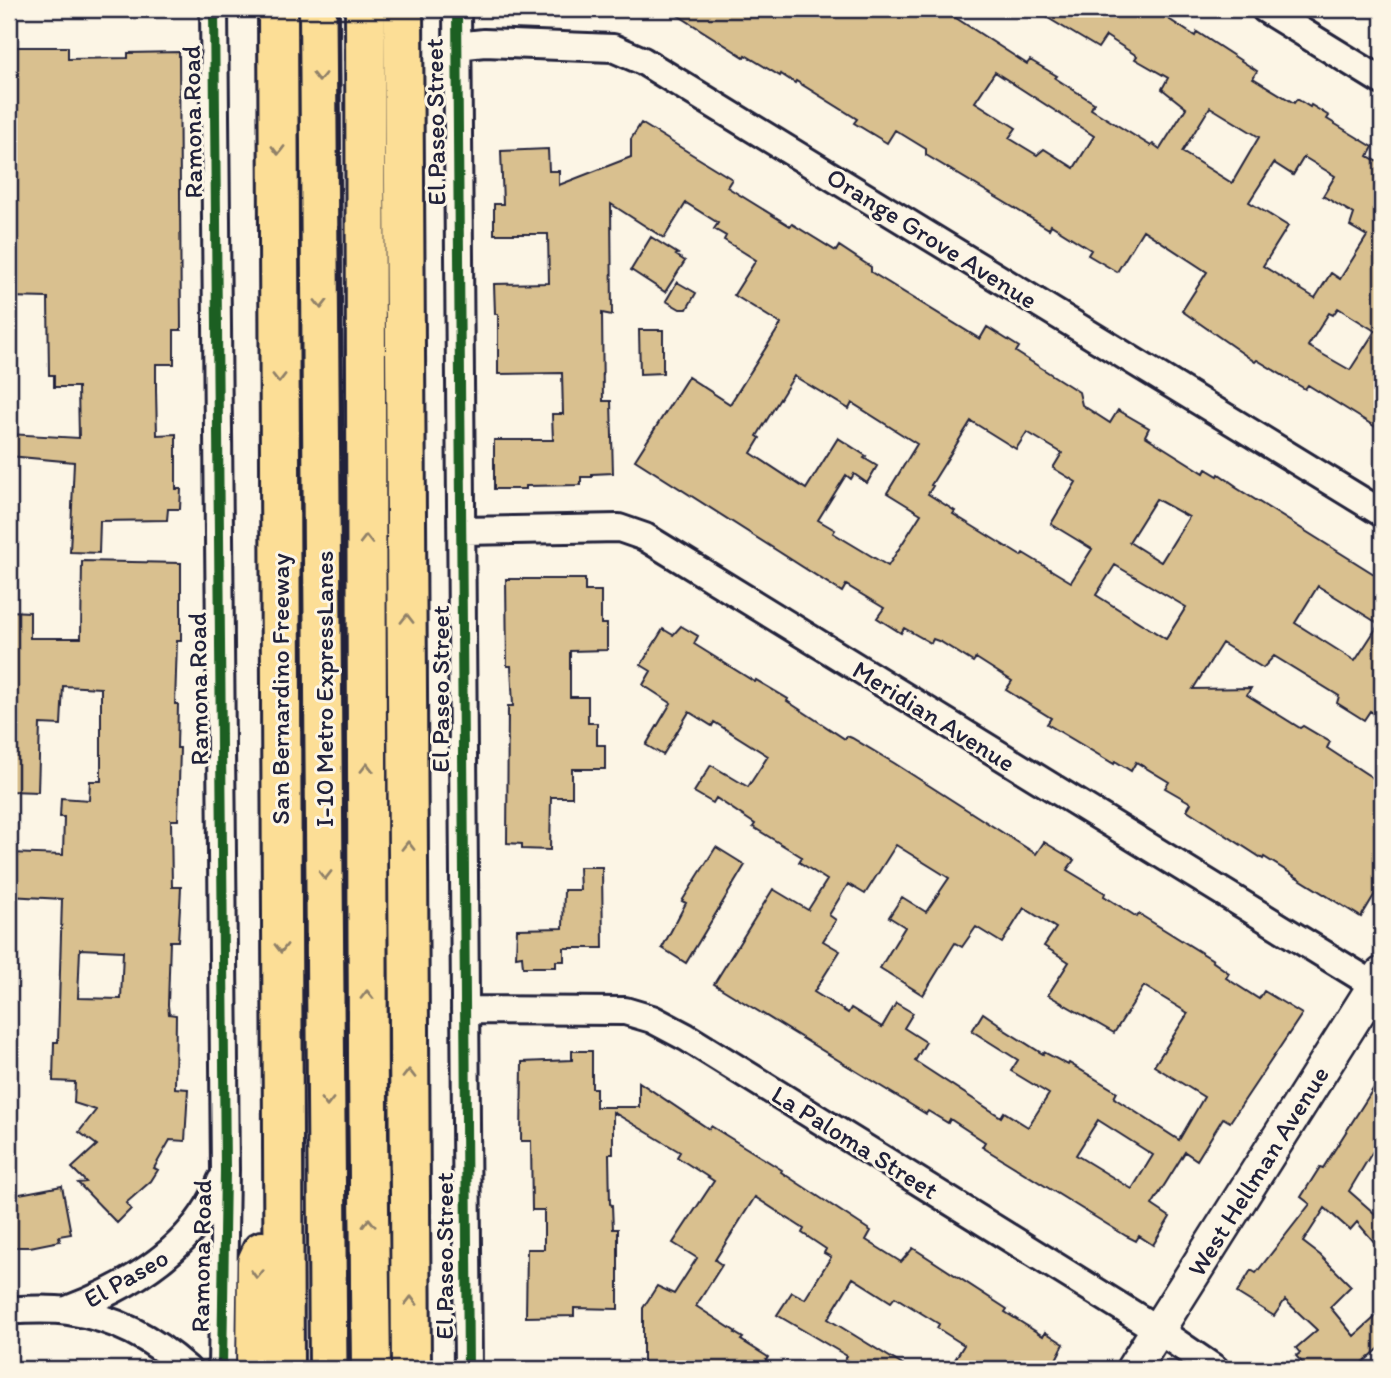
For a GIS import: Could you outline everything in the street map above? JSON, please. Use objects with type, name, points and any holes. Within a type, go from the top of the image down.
[{"type":"highway","name":"San Bernardino Freeway","points":[[278,9],[284,1369]]},
{"type":"highway","name":"I-10 Metro ExpressLanes","points":[[319,9],[329,1369]]},
{"type":"highway","name":"I-10 Metro ExpressLanes","points":[[365,9],[371,1369]]},
{"type":"highway","points":[[403,9],[411,1369]]},
{"type":"highway","points":[[256,1369],[257,1262],[282,1212]]},
{"type":"highway","points":[[370,1315],[389,1369]]},
{"type":"street","name":"Ramona Road","points":[[214,9],[225,1170],[222,1369]]},
{"type":"street","name":"El Paseo Street","points":[[457,9],[468,1369]]},
{"type":"street","points":[[1265,9],[1382,81]]},
{"type":"street","name":"Orange Grove Avenue","points":[[457,46],[484,43],[613,48],[643,61],[1382,513]]},
{"type":"street","name":"Meridian Avenue","points":[[462,531],[619,528],[645,537],[1380,983]]},
{"type":"street","name":"West Hellman Avenue","points":[[1133,1369],[1380,983]]},
{"type":"street","name":"La Paloma Street","points":[[465,1010],[625,1011],[652,1019],[686,1037],[1158,1330],[1215,1369]]},
{"type":"street","name":"El Paseo","points":[[67,1310],[123,1286],[180,1245],[207,1210],[225,1170]]},
{"type":"street","name":"El Paseo","points":[[9,1310],[67,1310],[100,1318],[135,1331],[166,1351],[187,1369]]},
{"type":"building","points":[[668,9],[942,9],[1027,64],[1030,60],[1057,76],[1055,78],[1094,103],[1091,109],[1160,149],[1186,108],[1162,89],[1168,78],[1135,59],[1137,56],[1106,36],[1098,48],[1033,9],[1153,9],[1195,36],[1197,32],[1257,71],[1253,78],[1294,103],[1297,99],[1310,107],[1311,105],[1329,116],[1327,119],[1373,147],[1368,156],[1382,164],[1382,431],[1308,385],[1305,389],[1257,360],[1255,362],[1182,311],[1207,272],[1143,230],[1117,272],[1088,255],[1091,250],[1051,225],[1049,229],[926,155],[926,149],[895,130],[887,143],[854,123],[857,119],[796,81],[795,83],[781,74],[780,76],[745,55],[744,57]],"holes":[[[995,72],[1094,136],[1074,168],[1044,149],[1037,155],[1009,138],[1016,128],[975,102]],[[1210,107],[1259,137],[1232,183],[1182,152]],[[1304,157],[1335,176],[1323,196],[1354,214],[1350,226],[1367,236],[1340,279],[1331,273],[1315,298],[1263,266],[1288,226],[1249,202],[1274,163],[1293,175]],[[1338,308],[1375,331],[1350,370],[1308,346],[1329,313],[1333,315]]]},
{"type":"building","points":[[9,47],[68,47],[68,59],[128,58],[128,53],[179,52],[181,330],[174,330],[174,364],[156,364],[156,390],[157,435],[176,434],[176,489],[181,489],[180,509],[168,509],[167,520],[100,521],[99,553],[70,552],[74,462],[9,456],[9,434],[79,438],[78,387],[54,387],[54,375],[49,375],[48,298],[9,297]]},
{"type":"building","points":[[641,123],[732,179],[727,187],[836,251],[839,246],[871,267],[871,272],[980,339],[987,327],[1019,347],[1016,352],[1079,392],[1082,405],[1110,423],[1118,410],[1149,428],[1145,436],[1204,473],[1206,469],[1218,476],[1219,474],[1235,487],[1382,579],[1382,719],[1370,711],[1364,720],[1337,703],[1339,696],[1274,656],[1263,668],[1222,643],[1193,689],[1251,688],[1247,695],[1300,728],[1303,726],[1330,742],[1327,748],[1382,784],[1382,882],[1361,917],[1187,810],[1191,803],[1165,788],[1169,782],[1136,762],[1131,771],[1115,761],[1114,764],[1047,724],[1051,718],[1006,690],[1012,681],[976,658],[973,662],[941,642],[933,639],[931,643],[904,628],[901,633],[877,618],[884,608],[846,585],[842,592],[635,460],[688,377],[730,404],[781,324],[734,295],[756,260],[724,240],[726,236],[714,229],[718,223],[686,203],[664,238],[611,204],[612,315],[602,313],[603,401],[611,401],[613,473],[581,477],[581,485],[494,489],[494,440],[553,440],[552,414],[563,414],[562,373],[498,374],[498,314],[495,314],[494,284],[549,283],[548,234],[494,234],[494,204],[503,204],[501,151],[548,149],[549,171],[559,171],[559,185],[631,157],[631,139]],"holes":[[[794,376],[849,409],[852,403],[917,444],[887,493],[921,514],[888,566],[833,533],[835,530],[818,520],[846,475],[851,479],[854,474],[867,483],[877,466],[838,438],[806,489],[751,453],[760,438],[757,436]],[[971,421],[1016,449],[1027,432],[1062,453],[1053,468],[1076,482],[1051,524],[1092,549],[1071,582],[1023,553],[1021,556],[953,514],[955,511],[928,494],[933,486],[931,485]],[[1156,499],[1189,517],[1161,562],[1129,542]],[[1115,565],[1186,607],[1166,639],[1096,595]],[[1318,586],[1379,624],[1355,661],[1295,623]]]},
{"type":"building","points":[[651,237],[685,261],[665,292],[631,270]]},
{"type":"building","points":[[677,282],[696,293],[687,309],[680,309],[666,301]]},
{"type":"building","points":[[639,330],[663,330],[663,373],[640,374]]},
{"type":"building","points":[[82,561],[181,563],[181,641],[177,641],[175,704],[178,704],[177,748],[180,748],[178,820],[171,820],[172,887],[181,887],[178,941],[170,941],[168,1005],[169,1014],[176,1015],[175,1088],[188,1089],[185,1141],[170,1140],[154,1168],[158,1170],[151,1181],[126,1203],[131,1209],[117,1223],[78,1183],[86,1182],[72,1168],[97,1145],[79,1132],[96,1110],[74,1103],[75,1082],[53,1081],[54,1042],[58,1042],[62,899],[9,896],[9,853],[63,855],[64,817],[60,817],[61,798],[89,800],[90,781],[101,781],[101,688],[63,686],[61,725],[40,724],[38,792],[9,791],[9,611],[30,612],[30,638],[81,638]],"holes":[[[80,949],[123,951],[121,999],[78,998]]]},
{"type":"building","points":[[506,579],[585,579],[585,591],[601,591],[601,624],[607,624],[607,650],[570,651],[570,697],[588,697],[588,723],[597,723],[597,745],[605,745],[605,769],[572,769],[572,797],[551,797],[550,850],[522,849],[522,844],[507,843],[508,706],[513,706],[511,666],[507,666]]},
{"type":"building","points":[[681,626],[698,636],[694,644],[788,699],[787,701],[845,739],[847,736],[852,738],[894,763],[1036,854],[1044,842],[1074,860],[1067,870],[1105,893],[1104,896],[1137,917],[1139,914],[1213,960],[1229,973],[1226,978],[1259,999],[1264,991],[1302,1014],[1230,1122],[1223,1118],[1197,1160],[1185,1152],[1152,1205],[1170,1217],[1153,1245],[1139,1236],[1136,1241],[1126,1236],[982,1147],[985,1142],[950,1119],[948,1123],[928,1111],[926,1114],[714,984],[773,889],[808,910],[827,880],[799,862],[802,857],[753,827],[755,824],[716,798],[713,803],[694,792],[711,765],[748,787],[768,756],[714,722],[712,726],[689,712],[663,755],[646,745],[671,703],[643,685],[651,671],[641,665],[663,629],[673,635]],"holes":[[[896,845],[949,878],[926,912],[902,897],[889,917],[905,927],[880,968],[923,995],[955,943],[962,947],[976,927],[1002,943],[1024,908],[1056,928],[1044,946],[1069,962],[1048,995],[1114,1033],[1144,986],[1188,1013],[1154,1066],[1204,1097],[1179,1140],[1114,1098],[1117,1092],[1069,1063],[1068,1065],[1044,1052],[1043,1054],[983,1013],[972,1031],[1018,1060],[1011,1071],[1049,1094],[1028,1127],[1004,1112],[1001,1117],[915,1061],[926,1042],[904,1028],[913,1013],[896,1003],[882,1027],[851,1008],[848,1013],[814,992],[840,951],[823,941],[836,920],[829,915],[848,884],[865,894]],[[1098,1120],[1153,1155],[1132,1189],[1076,1155]]]},
{"type":"building","points":[[716,847],[745,865],[686,963],[662,948],[686,903],[682,901]]},
{"type":"building","points":[[579,867],[602,867],[603,948],[564,948],[564,961],[556,961],[556,967],[523,967],[522,956],[516,957],[517,929],[563,928],[564,890],[580,890]]},
{"type":"building","points":[[572,1051],[592,1051],[592,1088],[596,1088],[596,1107],[639,1107],[639,1082],[709,1129],[711,1126],[782,1170],[781,1172],[871,1231],[866,1240],[901,1262],[913,1248],[1007,1309],[1005,1312],[1043,1336],[1045,1332],[1064,1344],[1051,1369],[949,1369],[964,1345],[937,1328],[939,1324],[895,1297],[891,1302],[853,1278],[828,1319],[909,1369],[863,1369],[845,1359],[847,1356],[777,1315],[792,1292],[805,1299],[831,1257],[824,1253],[826,1249],[802,1233],[804,1229],[755,1197],[715,1260],[722,1265],[696,1306],[768,1357],[761,1369],[744,1369],[730,1361],[725,1369],[643,1369],[643,1308],[657,1286],[674,1294],[697,1258],[673,1243],[714,1181],[677,1157],[680,1152],[613,1112],[613,1154],[609,1154],[610,1204],[613,1229],[618,1229],[618,1309],[574,1308],[574,1316],[526,1317],[527,1249],[544,1249],[544,1210],[532,1210],[531,1141],[521,1141],[522,1062],[572,1060]]},
{"type":"building","points":[[1382,1075],[1382,1136],[1349,1191],[1382,1220],[1382,1251],[1357,1222],[1350,1230],[1325,1208],[1303,1242],[1351,1286],[1330,1307],[1354,1336],[1382,1311],[1382,1346],[1355,1369],[1308,1369],[1296,1356],[1300,1353],[1296,1348],[1317,1330],[1285,1300],[1274,1316],[1237,1293],[1251,1270],[1256,1273],[1310,1204],[1301,1197],[1320,1167],[1323,1168]]},
{"type":"building","points":[[62,1186],[71,1234],[59,1236],[60,1241],[30,1247],[9,1247],[9,1196]]},
{"type":"railway","points":[[338,9],[349,1369]]},
{"type":"cycle path","points":[[214,9],[225,1170],[222,1369]]},
{"type":"cycle path","points":[[457,9],[468,1369]]}]
